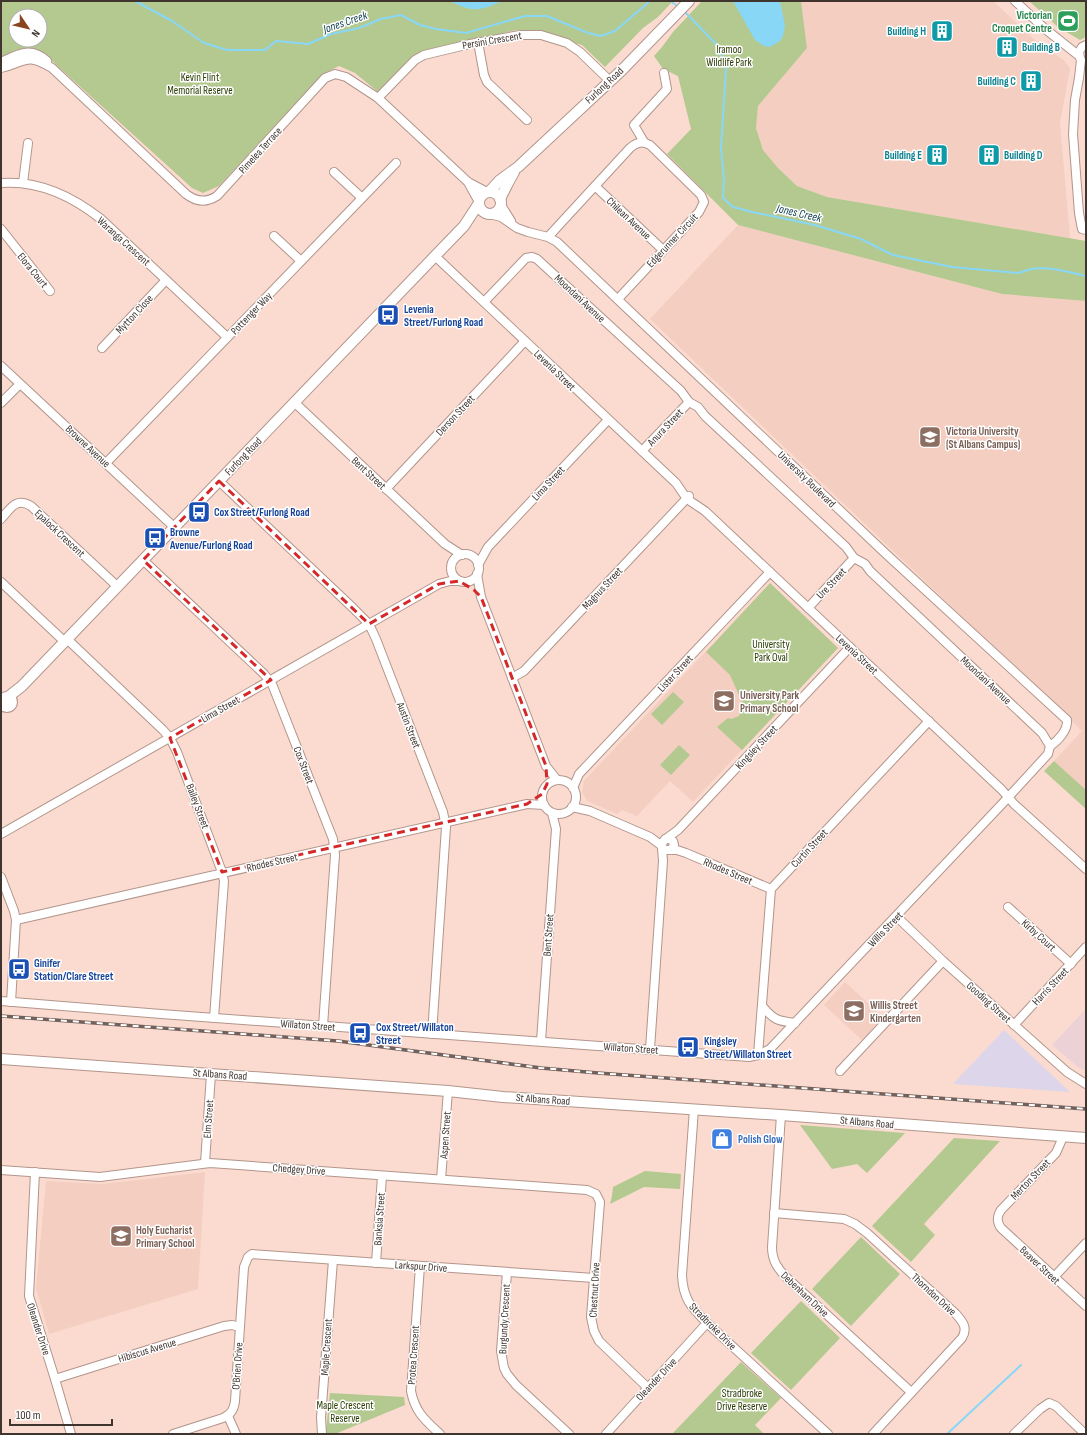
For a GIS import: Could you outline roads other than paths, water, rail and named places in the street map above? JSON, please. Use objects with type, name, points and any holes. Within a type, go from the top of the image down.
[{"type":"main road","name":"Furlong Road","points":[[488,192],[500,180],[518,167],[610,81],[689,1]]},
{"type":"main road","name":"Furlong Road","points":[[501,202],[508,183],[518,167]]},
{"type":"main road","points":[[488,192],[496,193],[501,202],[498,210],[488,214],[482,211],[479,202],[482,196],[488,192]]},
{"type":"main road","name":"Furlong Road","points":[[4,701],[22,686],[118,587],[464,226],[479,202]]},
{"type":"main road","name":"Furlong Road","points":[[464,226],[488,214]]},
{"type":"main road","name":"St Albans Road","points":[[1,1059],[504,1096],[694,1108],[1086,1138]]},
{"type":"street","points":[[1015,1],[1044,28],[1083,56],[1074,100],[1073,134],[1079,213],[1082,229],[1086,230]]},
{"type":"street","name":"Persini Crescent","points":[[378,98],[415,60],[424,54],[478,42],[520,35],[541,35],[567,43],[610,81]]},
{"type":"street","points":[[478,42],[484,75],[487,82],[527,120]]},
{"type":"street","points":[[1,62],[23,52],[31,55]]},
{"type":"street","name":"Pimelea Terrace","points":[[31,55],[38,54],[46,60],[52,68],[186,194],[194,199],[202,201],[212,199],[221,192],[325,78],[335,74],[346,76],[378,98],[468,182],[488,192]]},
{"type":"street","points":[[1,68],[23,60],[31,55]]},
{"type":"street","points":[[548,236],[630,148],[636,143],[644,142],[634,125],[667,89],[664,73]]},
{"type":"street","name":"Edgerunner Circuit","points":[[618,299],[699,212],[704,202],[701,195],[650,145],[644,142]]},
{"type":"street","points":[[23,183],[28,143]]},
{"type":"street","name":"Pottenger Way","points":[[106,463],[396,163]]},
{"type":"street","points":[[334,172],[362,198]]},
{"type":"street","name":"Waranga Crescent","points":[[1,182],[23,183],[53,190],[84,206],[101,219],[228,337]]},
{"type":"street","name":"Pimelea Terrace","points":[[468,182],[479,202]]},
{"type":"street","name":"Chilean Avenue","points":[[595,186],[664,250]]},
{"type":"street","points":[[501,202],[508,219],[518,228]]},
{"type":"street","name":"University Boulevard","points":[[488,214],[501,217],[518,228],[528,232],[548,236],[557,242],[885,554],[1067,720],[1068,724],[1060,736],[1050,746]]},
{"type":"street","name":"Elora Court","points":[[1,229],[50,291]]},
{"type":"street","points":[[274,236],[300,262]]},
{"type":"street","name":"Levenia Street","points":[[435,256],[608,420],[676,483],[683,487],[688,497],[701,504],[706,511],[929,721],[1008,798]]},
{"type":"street","name":"Moondani Avenue","points":[[484,302],[526,258],[532,257],[537,259],[681,391],[687,404],[698,407],[705,416],[850,551],[853,560],[865,564],[870,571],[1042,733],[1050,746]]},
{"type":"street","name":"Mytton Close","points":[[102,348],[166,280]]},
{"type":"street","name":"Derson Street","points":[[386,489],[525,341]]},
{"type":"street","name":"Browne Avenue","points":[[1,366],[174,527]]},
{"type":"street","points":[[1,403],[20,384]]},
{"type":"street","name":"Bent Street","points":[[294,402],[445,544],[451,553],[452,565]]},
{"type":"street","name":"Anura Street","points":[[642,451],[687,404]]},
{"type":"street","name":"Lima Street","points":[[478,566],[488,547],[608,420]]},
{"type":"street","name":"Austin Street","points":[[219,481],[369,624],[376,639],[446,822],[432,1034]]},
{"type":"street","name":"Magnus Street","points":[[512,678],[524,671],[688,497]]},
{"type":"street","name":"Epalock Crescent","points":[[1,518],[17,503],[26,503],[118,587]]},
{"type":"street","name":"Bent Street","points":[[445,544],[466,555]]},
{"type":"street","name":"Lima Street","points":[[466,555],[488,547]]},
{"type":"street","points":[[481,597],[462,581],[453,576],[452,565],[459,556],[466,555],[475,559],[478,566],[477,574],[481,597],[546,766],[557,780]]},
{"type":"street","name":"Cox Street","points":[[143,560],[270,681],[330,832],[335,848],[323,1026]]},
{"type":"street","name":"Ure Street","points":[[808,608],[853,560]]},
{"type":"street","name":"Lima Street","points":[[439,584],[448,574],[452,565]]},
{"type":"street","name":"Lister Street","points":[[573,788],[580,774],[770,572]]},
{"type":"street","points":[[462,581],[472,580],[477,574]]},
{"type":"street","name":"Lima Street","points":[[1,834],[439,584],[450,581],[462,581]]},
{"type":"street","points":[[1,582],[66,640]]},
{"type":"street","name":"Bailey Street","points":[[66,640],[154,720],[170,738],[180,759],[224,881],[214,1018]]},
{"type":"street","name":"Kingsley Street","points":[[668,845],[678,830],[850,647]]},
{"type":"street","name":"Curtin Street","points":[[771,889],[929,721]]},
{"type":"street","points":[[1050,746],[1050,750],[1046,757],[1008,798],[1086,869]]},
{"type":"street","points":[[546,766],[547,784]]},
{"type":"street","name":"Lister Street","points":[[566,781],[580,774]]},
{"type":"street","points":[[557,780],[566,781],[573,788],[576,799],[572,807],[562,813],[552,813],[544,805],[542,794],[543,789],[547,784],[557,780]]},
{"type":"street","name":"Rhodes Street","points":[[527,804],[542,794]]},
{"type":"street","name":"Willis Street","points":[[758,1055],[770,1049],[1008,798]]},
{"type":"street","name":"Rhodes Street","points":[[576,799],[590,811]]},
{"type":"street","name":"Rhodes Street","points":[[16,920],[222,872],[527,804],[544,805]]},
{"type":"street","name":"Rhodes Street","points":[[572,807],[590,811],[771,889]]},
{"type":"street","name":"Bent Street","points":[[552,813],[556,829]]},
{"type":"street","name":"Bent Street","points":[[541,1041],[556,829],[562,813]]},
{"type":"street","points":[[650,1049],[664,861],[668,845]]},
{"type":"street","points":[[1,877],[16,920],[11,1002]]},
{"type":"street","points":[[758,1055],[771,889]]},
{"type":"street","name":"Kirby Court","points":[[1008,907],[1070,964]]},
{"type":"street","name":"Gooding Street","points":[[897,916],[943,961],[1067,1072],[1086,1083]]},
{"type":"street","name":"Harris Street","points":[[1014,1025],[1086,947]]},
{"type":"street","points":[[840,1071],[943,961]]},
{"type":"street","name":"Willaton Street","points":[[1,1002],[432,1034],[749,1056],[758,1055]]},
{"type":"street","points":[[762,1007],[778,1021],[795,1023]]},
{"type":"street","name":"Elm Street","points":[[205,1164],[211,1074]]},
{"type":"street","name":"Aspen Street","points":[[442,1179],[448,1091]]},
{"type":"street","name":"Stradbroke Drive","points":[[694,1108],[682,1275],[682,1286],[685,1296],[691,1308],[828,1434]]},
{"type":"street","name":"Debenham Drive","points":[[781,1115],[772,1253],[776,1265],[780,1271],[911,1392]]},
{"type":"street","name":"Merton Street","points":[[998,1221],[998,1215],[1001,1210],[1056,1153],[1063,1137]]},
{"type":"street","name":"Chedgey Drive","points":[[1,1170],[100,1178],[210,1163],[587,1190],[596,1194]]},
{"type":"street","name":"Oleander Drive","points":[[35,1172],[28,1296],[55,1379],[70,1434]]},
{"type":"street","name":"Banksia Street","points":[[376,1263],[382,1176]]},
{"type":"street","name":"Chestnut Drive","points":[[596,1194],[600,1202],[591,1317],[594,1331],[599,1342],[648,1388]]},
{"type":"street","name":"Thorndon Drive","points":[[774,1213],[844,1219],[855,1224],[906,1268],[962,1320],[966,1329],[962,1338],[873,1434]]},
{"type":"street","name":"Beaver Street","points":[[998,1221],[1001,1228],[1086,1306]]},
{"type":"street","points":[[1054,1277],[1086,1243]]},
{"type":"street","name":"Larkspur Drive","points":[[248,1257],[254,1254],[594,1278]]},
{"type":"street","name":"O'Brien Drive","points":[[228,1416],[234,1406],[244,1267],[248,1257]]},
{"type":"street","name":"Maple Crescent","points":[[322,1434],[321,1418],[333,1260]]},
{"type":"street","name":"Protea Crescent","points":[[420,1266],[411,1391],[418,1412],[440,1434]]},
{"type":"street","name":"Burgundy Crescent","points":[[507,1272],[501,1351],[504,1368],[510,1379],[569,1434]]},
{"type":"street","name":"Oleander Drive","points":[[606,1434],[707,1323]]},
{"type":"street","name":"Hibiscus Avenue","points":[[55,1379],[224,1326],[232,1325],[240,1327]]},
{"type":"street","points":[[1014,1434],[1040,1409],[1049,1403],[1056,1406],[1085,1434]]},
{"type":"street","points":[[173,1434],[228,1416],[236,1434]]},
{"type":"water","points":[[450,1],[502,1],[481,9],[470,9]]},
{"type":"water","points":[[733,1],[780,1],[785,26],[783,36],[780,41],[770,47],[764,46],[755,40]]},
{"type":"waterway","name":"Jones Creek","points":[[135,1],[172,21],[204,43],[227,50],[265,50],[276,41],[308,44],[331,34],[359,28],[381,19],[401,15],[420,25],[466,33],[525,16],[547,16],[588,33],[601,36],[615,31],[650,1]]},
{"type":"waterway","name":"Jones Creek","points":[[670,1],[679,7]]},
{"type":"waterway","name":"Jones Creek","points":[[684,11],[716,44],[726,69],[721,148],[724,179],[723,198],[733,207],[815,225],[861,239],[893,255],[952,267],[1019,273],[1027,270],[1043,268],[1061,270],[1086,276]]},
{"type":"waterway","points":[[947,1434],[1021,1365]]},
{"type":"railway","points":[[1,1016],[338,1041],[541,1068],[598,1073],[1086,1109]]},
{"type":"place","name":"Victorian Croquet Centre","points":[[1068,21]]},
{"type":"place","name":"Building H","points":[[942,31]]},
{"type":"place","name":"Building B","points":[[1007,47]]},
{"type":"place","name":"Building C","points":[[1031,81]]},
{"type":"place","name":"Building E","points":[[937,155]]},
{"type":"place","name":"Building D","points":[[989,155]]},
{"type":"place","name":"Levenia Street/Furlong Road","points":[[388,315]]},
{"type":"place","name":"Victoria University (St Albans Campus)","points":[[930,437]]},
{"type":"place","name":"Cox Street/Furlong Road","points":[[199,512]]},
{"type":"place","name":"Browne Avenue/Furlong Road","points":[[155,538]]},
{"type":"place","name":"University Park Primary School","points":[[724,701]]},
{"type":"place","name":"Ginifer Station/Clare Street","points":[[19,969]]},
{"type":"place","name":"Willis Street Kindergarten","points":[[854,1011]]},
{"type":"place","name":"Cox Street/Willaton Street","points":[[360,1033]]},
{"type":"place","name":"Kingsley Street/Willaton Street","points":[[688,1047]]},
{"type":"place","name":"Polish Glow","points":[[722,1139]]},
{"type":"place","name":"Holy Eucharist Primary School","points":[[121,1236]]},
{"type":"park label","name":"Iramoo Wildlife Park","points":[[729,55]]},
{"type":"park label","name":"Kevin Flint Memorial Reserve","points":[[200,83]]},
{"type":"park label","name":"University Park Oval","points":[[771,650]]},
{"type":"park label","name":"Stradbroke Drive Reserve","points":[[742,1399]]},
{"type":"park label","name":"Maple Crescent Reserve","points":[[345,1411]]}]
